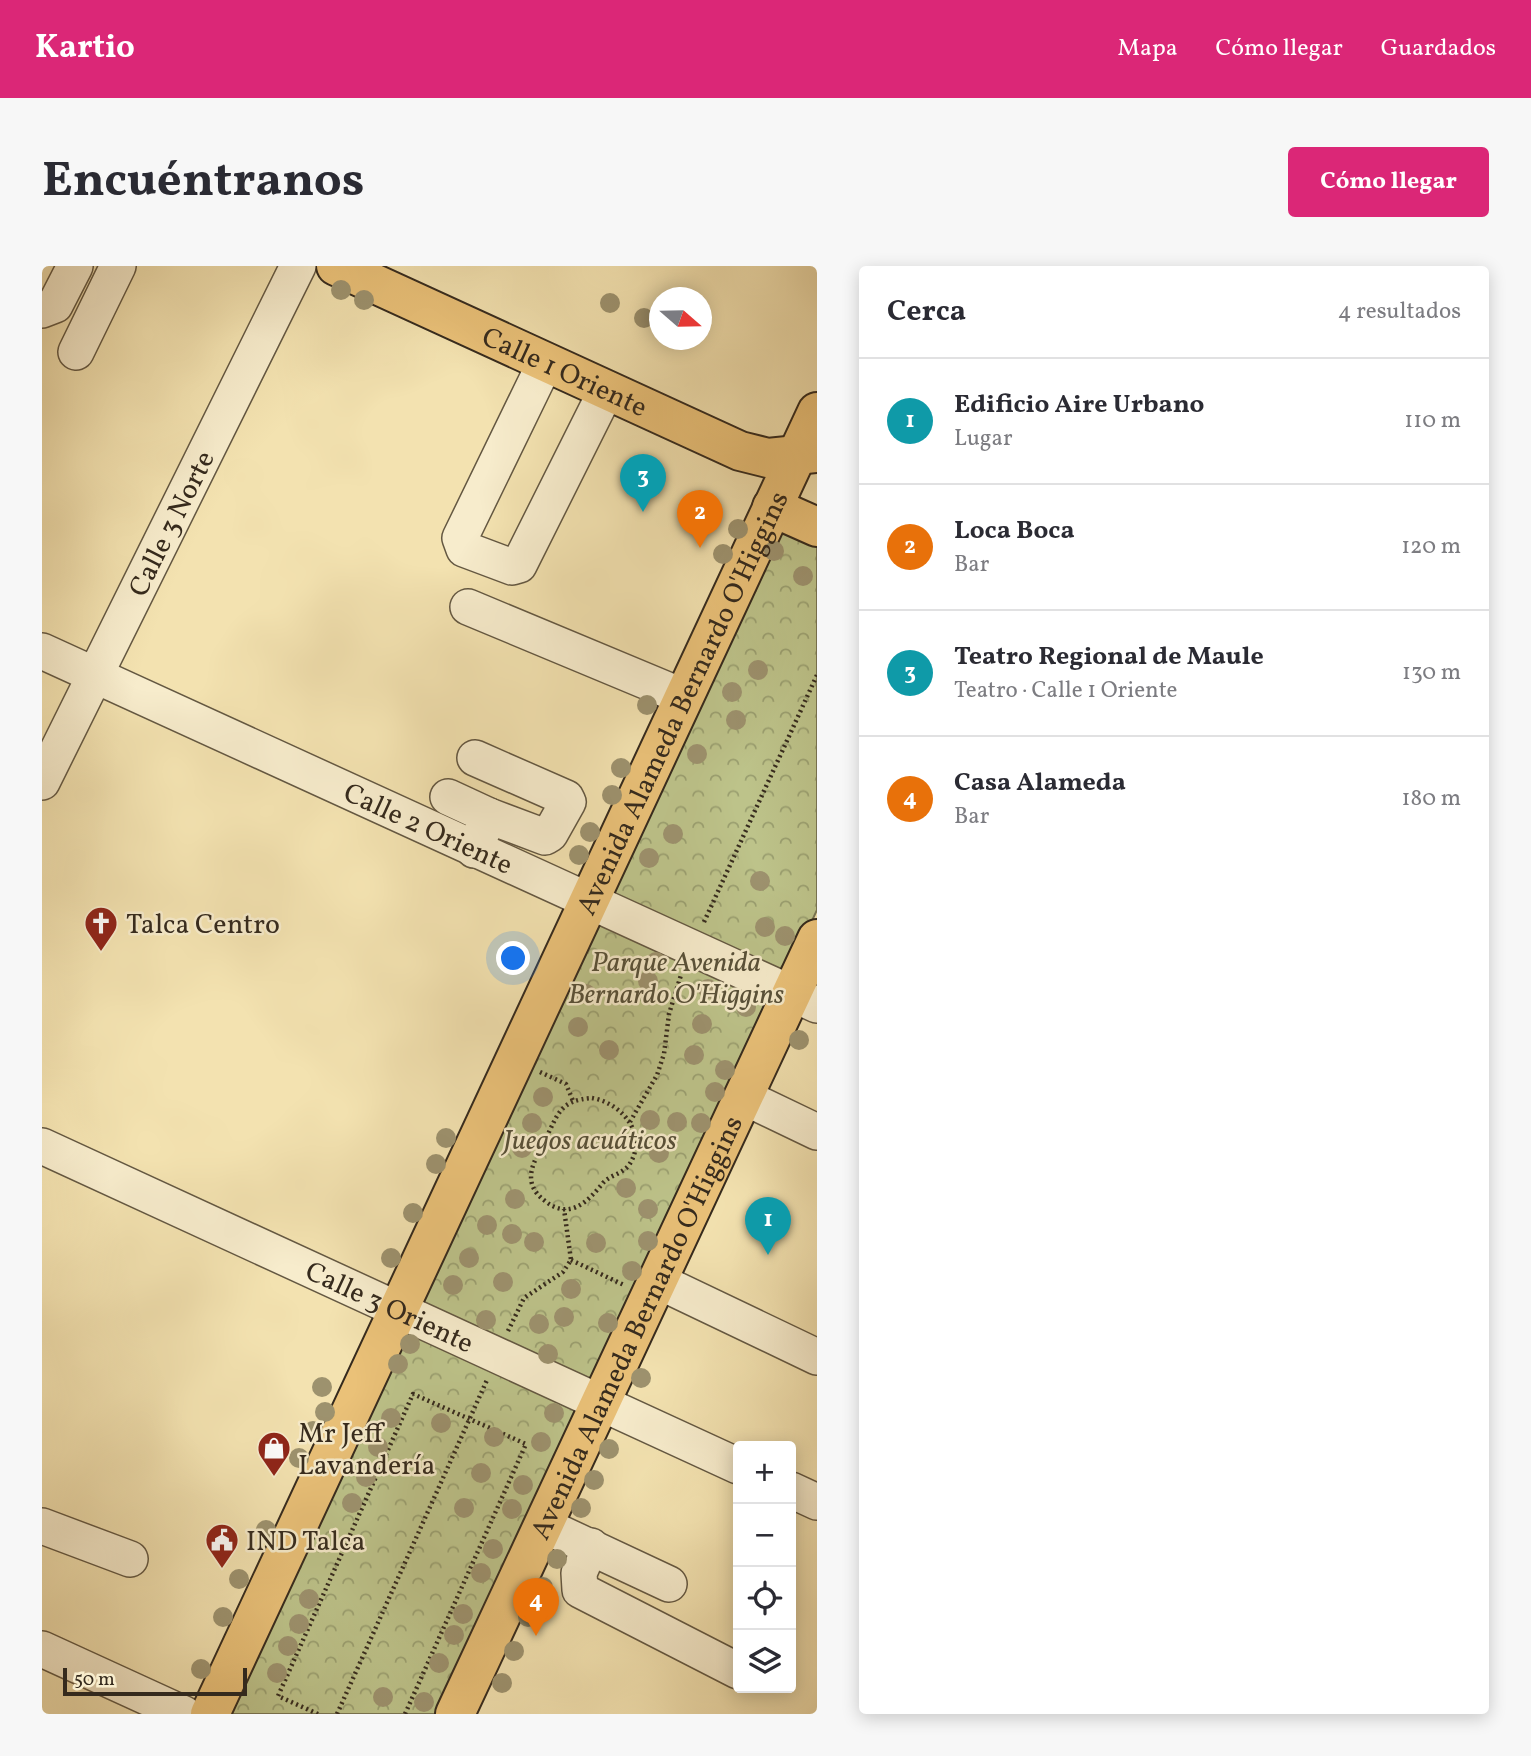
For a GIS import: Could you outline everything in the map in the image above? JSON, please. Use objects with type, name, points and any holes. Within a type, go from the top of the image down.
[{"type":"main road","name":"Calle 1 Oriente","points":[[336,266],[755,456],[782,458],[807,454]]},
{"type":"main road","name":"Avenida Alameda Bernardo O'Higgins","points":[[210,1714],[772,507],[807,454],[817,412]]},
{"type":"main road","points":[[772,507],[817,527]]},
{"type":"main road","name":"Avenida Alameda Bernardo O'Higgins","points":[[455,1714],[744,1097],[804,999],[817,939]]},
{"type":"street","points":[[42,310],[55,305],[75,266]]},
{"type":"street","points":[[76,352],[118,266]]},
{"type":"street","name":"Calle 3 Norte","points":[[42,782],[298,266]]},
{"type":"street","points":[[546,361],[460,538],[464,549],[512,568],[519,565],[607,389]]},
{"type":"street","points":[[468,607],[684,697]]},
{"type":"street","name":"Calle 2 Oriente","points":[[42,651],[804,999]]},
{"type":"street","points":[[448,797],[545,837],[551,834],[568,802],[566,798],[475,758]]},
{"type":"street","points":[[474,850],[489,816]]},
{"type":"street","points":[[744,1097],[817,1132]]},
{"type":"street","name":"Calle 3 Oriente","points":[[42,1146],[733,1464]]},
{"type":"street","points":[[654,1289],[817,1357]]},
{"type":"street","points":[[796,1492],[817,1502]]},
{"type":"street","points":[[545,1526],[669,1584]]},
{"type":"street","points":[[42,1527],[130,1559]]},
{"type":"street","points":[[591,1546],[577,1583],[586,1595],[733,1668]]},
{"type":"street","points":[[42,1650],[184,1714]]},
{"type":"path","points":[[630,1122],[657,1075],[664,1054],[668,1014],[692,948],[817,675]]},
{"type":"path","points":[[514,1060],[566,1084],[573,1101]]},
{"type":"path","points":[[603,1100],[624,1113],[630,1122],[635,1141],[628,1165],[603,1182],[591,1200],[564,1209],[545,1201],[535,1191],[531,1166],[552,1122],[573,1101],[603,1100]]},
{"type":"path","points":[[337,1714],[524,1298],[563,1272],[571,1260],[564,1209]]},
{"type":"path","points":[[571,1260],[654,1289]]},
{"type":"path","points":[[318,1714],[278,1696],[413,1394],[526,1444],[405,1714]]},
{"type":"green space","name":"Parque Avenida Bernardo O'Higgins","points":[[791,529],[817,540],[817,910],[442,1714],[223,1714],[771,538]]},
{"type":"place","name":"Teatro Regional de Maule","points":[[643,512]]},
{"type":"place","name":"Loca Boca","points":[[700,548]]},
{"type":"place","name":"Talca Centro","points":[[101,953]]},
{"type":"place","name":"Edificio Aire Urbano","points":[[768,1255]]},
{"type":"place","name":"Mr Jeff Lavandería","points":[[274,1478]]},
{"type":"place","name":"IND Talca","points":[[222,1570]]},
{"type":"place","name":"Casa Alameda","points":[[536,1636]]},
{"type":"park label","name":"Juegos acuáticos","points":[[590,1139]]}]
